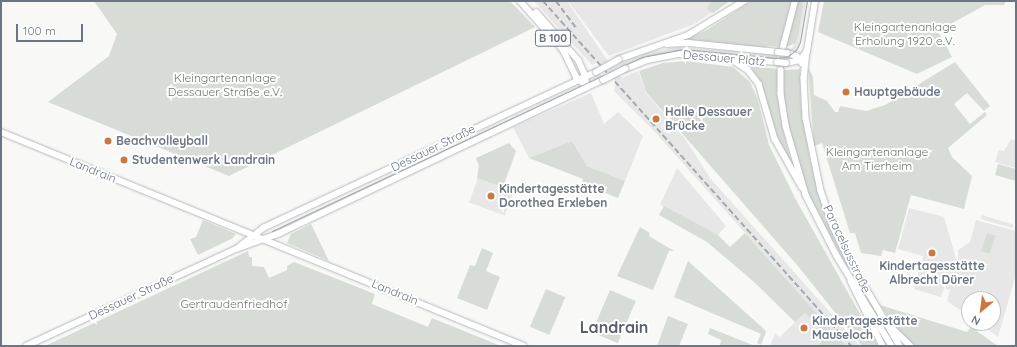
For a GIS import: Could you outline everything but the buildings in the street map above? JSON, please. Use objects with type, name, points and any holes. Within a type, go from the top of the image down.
[{"type":"main road","name":"B 100","points":[[520,1],[563,50],[579,80],[587,87]]},
{"type":"main road","name":"B 100","points":[[526,1],[582,67],[585,77]]},
{"type":"main road","name":"Dessauer Platz","points":[[634,53],[665,44],[703,27],[744,1]]},
{"type":"main road","points":[[783,46],[794,1]]},
{"type":"main road","name":"Paracelsusstraße","points":[[814,1],[804,71],[807,128],[822,191],[837,233],[881,316],[900,346]]},
{"type":"main road","points":[[665,44],[689,43],[787,53],[800,60],[804,71]]},
{"type":"main road","name":"Paracelsusstraße","points":[[800,60],[807,51]]},
{"type":"main road","name":"Dessauer Straße","points":[[236,249],[253,234],[268,225],[634,53]]},
{"type":"main road","name":"Dessauer Platz","points":[[625,69],[674,54],[727,57],[786,63],[800,60]]},
{"type":"main road","points":[[727,57],[748,70],[759,84],[775,139],[806,194]]},
{"type":"main road","points":[[582,67],[595,72]]},
{"type":"main road","name":"Dessauer Straße","points":[[26,346],[236,249],[265,239],[625,69]]},
{"type":"main road","name":"Paracelsusstraße","points":[[781,70],[786,126],[806,194],[849,275],[892,346]]},
{"type":"main road","points":[[585,77],[587,87]]},
{"type":"main road","name":"Landrain","points":[[1,132],[524,346]]},
{"type":"main road","points":[[265,239],[268,225]]},
{"type":"main road","points":[[849,275],[861,307],[883,346]]},
{"type":"main road","points":[[881,316],[911,346]]},
{"type":"shaded area","points":[[534,1],[567,1],[612,67],[644,53],[677,47],[778,55],[777,59],[679,51],[647,57],[615,70],[622,78],[638,71],[646,93],[686,140],[710,178],[860,346],[846,346],[655,132],[614,91],[616,82],[599,62],[592,65]]},
{"type":"shaded area","points":[[568,1],[729,1],[694,24],[609,56]]},
{"type":"shaded area","points":[[804,1],[808,1],[802,40],[795,53],[790,51],[797,40]]},
{"type":"shaded area","points":[[591,93],[604,124],[618,112],[643,136],[625,181],[587,166],[572,141],[529,158],[513,127]]},
{"type":"shaded area","points":[[1011,139],[1016,141],[1016,168],[995,162],[999,150],[1004,151]]},
{"type":"shaded area","points":[[677,168],[726,226],[718,235],[660,205]]},
{"type":"shaded area","name":"Kindertagesstätte Dorothea Erxleben","points":[[478,178],[514,191],[505,215],[469,202]]},
{"type":"shaded area","points":[[909,208],[944,217],[958,265],[958,250],[970,242],[976,220],[1016,231],[1016,274],[1001,326],[1001,291],[961,291],[961,311],[947,301],[950,290],[944,289],[941,297],[914,289],[923,256],[898,249]]},
{"type":"shaded area","points":[[982,215],[1014,225],[1012,228],[981,219]]},
{"type":"shaded area","name":"Kindertagesstätte Mauseloch","points":[[805,312],[825,333],[819,346],[770,346],[775,333],[780,337]]},
{"type":"shaded area","points":[[990,331],[1000,331],[998,337]]},
{"type":"green space","name":"Kleingartenanlage Dessauer Straße e.V.","points":[[94,1],[510,1],[535,27],[229,176],[48,102],[109,56],[117,34]]},
{"type":"green space","points":[[711,1],[730,1],[713,13],[707,9]]},
{"type":"green space","points":[[751,1],[792,1],[781,47],[767,46],[765,48],[684,40],[707,30]]},
{"type":"green space","points":[[797,1],[804,1],[798,36],[796,43],[786,47]]},
{"type":"green space","name":"Kleingartenanlage Erholung 1920 e.V.","points":[[824,1],[1006,1],[1004,5],[985,5],[938,31],[952,57],[917,74],[818,32]]},
{"type":"green space","points":[[686,61],[733,67],[750,82],[758,100],[769,145],[795,198],[878,346],[862,346],[797,265],[646,92],[639,71],[663,63]]},
{"type":"green space","name":"Kleingartenanlage Am Tierheim","points":[[955,62],[990,106],[984,111],[967,93],[954,104],[970,124],[985,112],[987,115],[948,148],[952,157],[972,176],[964,209],[911,195],[895,253],[883,250],[881,256],[861,253],[855,233],[850,233],[822,143],[814,146],[808,67],[813,77],[814,95],[827,101],[835,112],[838,112],[840,106],[866,111],[885,105]]},
{"type":"green space","points":[[750,66],[778,69],[780,116],[792,167],[778,142],[761,82]]},
{"type":"green space","points":[[800,69],[801,105],[809,155],[819,196],[849,268],[847,268],[809,195],[791,140],[784,98],[783,70]]},
{"type":"green space","points":[[572,141],[587,166],[625,181],[618,198],[582,184],[583,179],[529,158]]},
{"type":"green space","points":[[509,143],[516,151],[503,187],[477,178],[479,166],[476,158]]},
{"type":"green space","points":[[998,164],[1016,169],[1016,181],[995,175]]},
{"type":"green space","points":[[664,206],[718,235],[730,247],[745,233],[846,346],[819,346],[825,333],[805,313],[795,322],[753,281],[707,242],[659,215]]},
{"type":"green space","points":[[203,220],[236,234],[233,238],[198,255],[190,239],[196,237]]},
{"type":"green space","points":[[311,224],[329,261],[287,243],[291,234]]},
{"type":"green space","points":[[640,227],[650,233],[649,236],[674,251],[669,251],[653,290],[617,276]]},
{"type":"green space","points":[[987,233],[996,236],[990,254],[981,251]]},
{"type":"green space","points":[[482,248],[493,253],[486,271],[500,277],[487,310],[457,298],[470,265],[475,266]]},
{"type":"green space","name":"Gertraudenfriedhof","points":[[248,251],[249,257],[252,257],[252,266],[264,267],[269,278],[287,270],[287,266],[294,262],[375,294],[372,304],[428,327],[432,318],[501,346],[45,346]]},
{"type":"green space","points":[[688,261],[764,329],[766,332],[761,345],[757,343],[761,334],[674,297]]},
{"type":"green space","points":[[546,289],[565,297],[549,335],[530,327]]},
{"type":"green space","points":[[610,290],[636,301],[618,343],[592,332]]},
{"type":"green space","points":[[880,305],[961,331],[977,331],[998,346],[914,346],[897,330]]},
{"type":"green space","points":[[668,316],[688,324],[679,346],[657,346]]},
{"type":"green space","points":[[710,328],[755,346],[720,346],[721,340],[708,334]]},
{"type":"tunnel","points":[[781,70],[783,49]]},
{"type":"tram line","points":[[272,231],[642,57],[684,49],[775,58],[787,57],[796,50],[800,42],[807,1]]},
{"type":"railway","points":[[543,1],[851,346]]},
{"type":"railway","points":[[556,1],[576,28]]},
{"type":"place","name":"Hauptgebäude","points":[[846,92]]},
{"type":"place","name":"Halle Dessauer Brücke","points":[[656,119]]},
{"type":"place","name":"Beachvolleyball","points":[[108,141]]},
{"type":"place","name":"Studentenwerk Landrain","points":[[124,160]]},
{"type":"place","name":"Kindertagesstätte Dorothea Erxleben","points":[[491,196]]},
{"type":"place","name":"Kindertagesstätte Albrecht Dürer","points":[[932,253]]},
{"type":"place","name":"Kindertagesstätte Mauseloch","points":[[804,328]]},
{"type":"district","name":"Landrain","points":[[614,327]]}]
